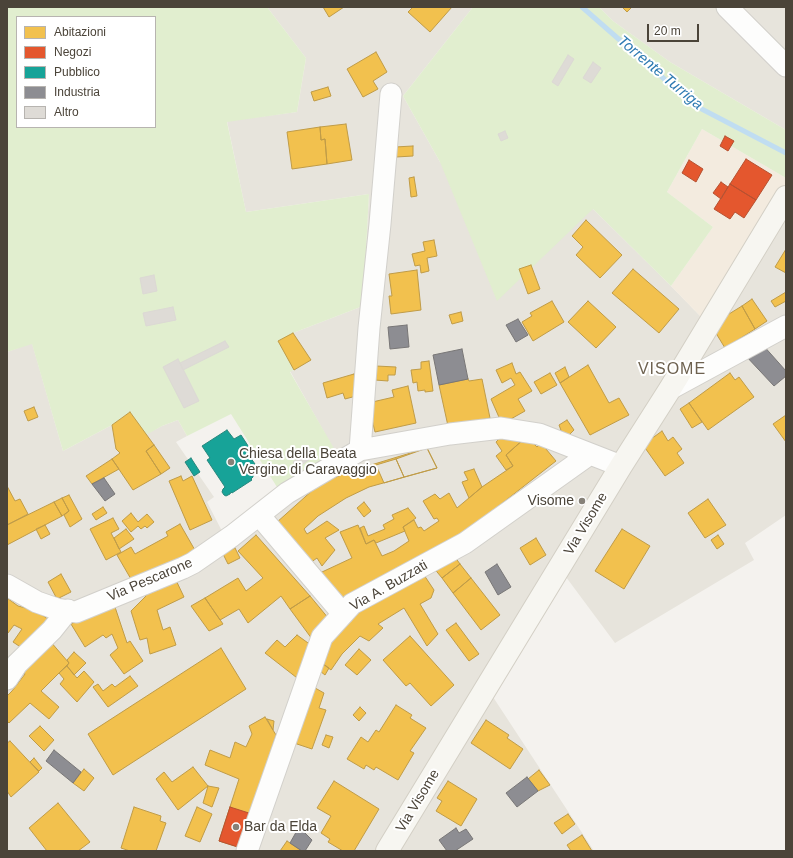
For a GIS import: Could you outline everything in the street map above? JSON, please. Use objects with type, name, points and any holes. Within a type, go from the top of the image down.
[{"type":"street","points":[[727,7],[786,66]]},
{"type":"street","points":[[392,94],[369,328],[360,450],[450,434],[501,428],[539,434],[621,466]]},
{"type":"street","name":"Via Visome","points":[[387,851],[786,198]]},
{"type":"street","points":[[670,389],[786,326]]},
{"type":"street","name":"Via Pescarone","points":[[7,585],[37,602],[58,609],[76,612],[193,563],[226,541],[287,494],[360,450]]},
{"type":"street","name":"Via A. Buzzati","points":[[246,851],[322,636],[352,604],[464,543],[590,454]]},
{"type":"street","points":[[253,520],[343,614]]},
{"type":"street","points":[[7,679],[17,664],[52,630],[68,610]]},
{"type":"shaded area","points":[[267,7],[473,7],[403,96],[440,162],[593,209],[705,321],[786,185],[786,515],[745,543],[754,560],[615,643],[566,577],[493,697],[594,851],[7,851],[7,352],[32,343],[63,451],[112,425],[130,412],[146,434],[178,420],[187,436],[176,442],[214,497],[207,502],[224,535],[338,457],[290,371],[294,370],[293,333],[363,306],[369,194],[246,212],[227,121],[297,112],[306,58]]},
{"type":"shaded area","points":[[599,7],[786,7],[786,130],[670,62],[613,21]]},
{"type":"shaded area","points":[[702,129],[786,178],[786,185],[705,321],[671,286],[713,227],[667,192]]},
{"type":"green space","points":[[7,7],[267,7],[306,58],[297,112],[227,122],[246,212],[369,194],[363,306],[293,333],[311,360],[290,372],[339,457],[282,495],[231,414],[187,436],[178,420],[162,426],[146,435],[130,412],[112,425],[63,451],[32,344],[7,352]]},
{"type":"green space","points":[[473,7],[599,7],[613,21],[670,62],[786,130],[786,178],[702,129],[667,192],[713,227],[671,286],[593,209],[497,301],[440,162],[403,96]]},
{"type":"building: Abitazioni","points":[[323,7],[344,7],[329,17]]},
{"type":"building: Abitazioni","points":[[413,7],[452,7],[430,32],[408,12]]},
{"type":"building: Abitazioni","points":[[622,7],[632,7],[627,12]]},
{"type":"building: Abitazioni","points":[[376,52],[387,72],[373,81],[378,89],[363,97],[347,69]]},
{"type":"building: Abitazioni","points":[[328,87],[331,96],[314,101],[311,92]]},
{"type":"building: Abitazioni","points":[[346,124],[352,160],[327,164],[325,139],[321,140],[320,127]]},
{"type":"building: Abitazioni","points":[[320,127],[321,140],[325,139],[327,164],[292,169],[287,132]]},
{"type":"building: Abitazioni","points":[[413,146],[413,156],[396,157],[395,147]]},
{"type":"building: Abitazioni","points":[[414,177],[417,196],[411,197],[409,178]]},
{"type":"building: Abitazioni","points":[[586,220],[622,255],[600,278],[576,255],[583,247],[572,236]]},
{"type":"building: Abitazioni","points":[[434,240],[437,256],[427,258],[429,271],[421,273],[420,265],[415,266],[412,254],[425,251],[423,242]]},
{"type":"building: Abitazioni","points":[[786,249],[786,273],[775,267]]},
{"type":"building: Abitazioni","points":[[531,265],[540,289],[528,294],[519,269]]},
{"type":"building: Abitazioni","points":[[633,269],[679,309],[659,333],[612,293]]},
{"type":"building: Abitazioni","points":[[417,270],[421,310],[391,314],[389,296],[392,296],[389,274]]},
{"type":"building: Abitazioni","points":[[786,292],[786,301],[775,307],[771,301]]},
{"type":"building: Abitazioni","points":[[752,299],[767,321],[755,329],[742,306]]},
{"type":"building: Abitazioni","points":[[552,301],[564,322],[533,341],[522,322],[532,316],[530,313]]},
{"type":"building: Abitazioni","points":[[588,301],[616,327],[596,348],[568,322]]},
{"type":"building: Abitazioni","points":[[742,306],[755,329],[725,348],[711,325]]},
{"type":"building: Abitazioni","points":[[461,312],[463,321],[452,324],[449,315]]},
{"type":"building: Abitazioni","points":[[293,333],[311,360],[294,370],[278,341]]},
{"type":"building: Abitazioni","points":[[429,361],[433,391],[418,391],[417,382],[413,383],[411,370],[421,369],[421,362]]},
{"type":"building: Abitazioni","points":[[512,363],[516,374],[520,372],[532,391],[518,399],[525,411],[502,424],[491,399],[515,385],[511,378],[502,383],[496,370]]},
{"type":"building: Abitazioni","points":[[588,365],[609,403],[619,398],[629,415],[590,435],[560,383]]},
{"type":"building: Abitazioni","points":[[376,366],[396,367],[395,375],[388,375],[388,381],[375,380]]},
{"type":"building: Abitazioni","points":[[565,367],[569,377],[560,383],[555,373]]},
{"type":"building: Abitazioni","points":[[550,373],[557,385],[541,394],[534,382]]},
{"type":"building: Abitazioni","points":[[730,373],[735,380],[739,377],[754,397],[708,430],[689,403]]},
{"type":"building: Abitazioni","points":[[354,374],[360,395],[345,399],[343,393],[327,398],[323,383]]},
{"type":"building: Abitazioni","points":[[468,379],[469,381],[482,379],[490,418],[448,426],[439,385]]},
{"type":"building: Abitazioni","points":[[408,386],[416,423],[375,432],[368,403],[394,397],[392,390]]},
{"type":"building: Abitazioni","points":[[689,403],[702,422],[692,428],[680,409]]},
{"type":"building: Abitazioni","points":[[34,407],[38,417],[28,421],[24,411]]},
{"type":"building: Abitazioni","points":[[130,412],[154,445],[146,451],[161,474],[133,490],[112,459],[120,453],[116,449],[112,425]]},
{"type":"building: Abitazioni","points":[[786,415],[786,442],[773,424]]},
{"type":"building: Abitazioni","points":[[567,420],[574,430],[569,435],[562,433],[559,425]]},
{"type":"building: Abitazioni","points":[[662,431],[668,441],[673,437],[682,449],[677,453],[684,463],[665,476],[643,445]]},
{"type":"building: Abitazioni","points":[[502,436],[525,438],[506,455],[513,466],[506,470],[496,456],[502,451],[496,442]]},
{"type":"building: Abitazioni","points":[[525,438],[537,447],[541,443],[556,461],[473,526],[405,573],[338,599],[322,572],[352,558],[340,532],[358,525],[366,544],[374,540],[382,556],[394,551],[409,541],[403,527],[414,520],[418,528],[421,527],[424,531],[439,521],[437,518],[434,519],[423,501],[435,494],[440,499],[449,493],[457,508],[482,487],[513,466],[506,455]]},
{"type":"building: Abitazioni","points":[[154,445],[170,468],[161,474],[146,451]]},
{"type":"building: Abitazioni","points":[[427,448],[437,468],[369,487],[346,498],[318,516],[304,529],[307,534],[327,521],[339,530],[325,538],[335,550],[322,566],[317,558],[307,565],[276,523],[315,488],[334,478],[348,472]]},
{"type":"building: Abitazioni","points":[[427,448],[437,468],[404,477],[396,459]]},
{"type":"building: Abitazioni","points":[[112,459],[119,469],[92,484],[86,476]]},
{"type":"building: Abitazioni","points":[[396,459],[404,477],[384,483],[376,465]]},
{"type":"building: Abitazioni","points":[[474,469],[482,487],[469,498],[462,482],[468,480],[464,472]]},
{"type":"building: Abitazioni","points":[[181,476],[183,481],[192,476],[212,520],[190,530],[169,481]]},
{"type":"building: Abitazioni","points":[[7,486],[15,501],[20,499],[28,514],[7,525]]},
{"type":"building: Abitazioni","points":[[69,495],[82,519],[70,527],[64,515],[69,511],[62,498]]},
{"type":"building: Abitazioni","points":[[62,498],[69,511],[62,516],[54,502]]},
{"type":"building: Abitazioni","points":[[708,499],[726,525],[705,538],[688,513]]},
{"type":"building: Abitazioni","points":[[54,502],[62,516],[7,545],[7,525]]},
{"type":"building: Abitazioni","points":[[364,502],[371,511],[364,517],[357,508]]},
{"type":"building: Abitazioni","points":[[103,507],[107,513],[96,520],[92,514]]},
{"type":"building: Abitazioni","points":[[408,508],[416,518],[403,527],[405,531],[376,543],[374,540],[366,544],[360,528],[364,526],[368,536],[385,529],[383,525],[394,519],[392,515]]},
{"type":"building: Abitazioni","points":[[131,513],[138,522],[147,514],[154,522],[147,528],[145,526],[141,529],[138,526],[131,532],[122,521]]},
{"type":"building: Abitazioni","points":[[113,518],[119,529],[111,533],[121,552],[106,560],[90,529]]},
{"type":"building: Abitazioni","points":[[180,524],[196,552],[135,586],[117,555],[131,547],[135,554],[168,536],[166,532]]},
{"type":"building: Abitazioni","points":[[45,525],[50,534],[41,539],[36,529]]},
{"type":"building: Abitazioni","points":[[126,529],[134,539],[119,549],[114,538]]},
{"type":"building: Abitazioni","points":[[622,529],[650,546],[624,589],[595,571]]},
{"type":"building: Abitazioni","points":[[256,535],[310,596],[290,609],[281,596],[248,623],[239,609],[220,620],[205,598],[238,578],[246,591],[263,578],[238,551]]},
{"type":"building: Abitazioni","points":[[718,535],[724,544],[717,549],[711,540]]},
{"type":"building: Abitazioni","points":[[536,538],[546,555],[530,565],[520,548]]},
{"type":"building: Abitazioni","points":[[235,548],[240,558],[228,564],[223,554]]},
{"type":"building: Abitazioni","points":[[452,553],[460,564],[442,578],[433,567]]},
{"type":"building: Abitazioni","points":[[460,564],[471,578],[453,593],[442,578]]},
{"type":"building: Abitazioni","points":[[422,572],[434,590],[431,598],[420,604],[438,634],[427,646],[404,608],[378,624],[383,628],[369,641],[360,636],[342,654],[331,670],[319,661],[331,632],[361,603]]},
{"type":"building: Abitazioni","points":[[61,574],[71,592],[57,599],[48,582]]},
{"type":"building: Abitazioni","points":[[174,576],[184,597],[157,610],[163,630],[170,627],[176,645],[150,654],[147,638],[140,640],[131,611],[146,596],[144,589]]},
{"type":"building: Abitazioni","points":[[471,578],[500,615],[481,630],[453,593]]},
{"type":"building: Abitazioni","points":[[310,596],[329,619],[312,639],[290,609]]},
{"type":"building: Abitazioni","points":[[7,598],[18,606],[37,611],[49,620],[25,650],[13,642],[22,629],[14,625],[8,633],[7,632]]},
{"type":"building: Abitazioni","points":[[205,598],[223,624],[209,631],[191,606]]},
{"type":"building: Abitazioni","points":[[113,601],[127,643],[130,641],[143,661],[124,674],[110,655],[118,648],[112,634],[106,638],[103,635],[85,647],[71,624]]},
{"type":"building: Abitazioni","points":[[456,623],[479,654],[469,661],[446,630]]},
{"type":"building: Abitazioni","points":[[297,635],[315,648],[301,681],[265,653],[277,640],[285,647]]},
{"type":"building: Abitazioni","points":[[410,636],[454,685],[431,706],[410,683],[406,686],[383,660]]},
{"type":"building: Abitazioni","points":[[50,641],[69,663],[41,691],[59,707],[49,719],[30,703],[9,723],[7,721],[7,696],[25,674],[22,670]]},
{"type":"building: Abitazioni","points":[[221,648],[246,689],[113,775],[88,734]]},
{"type":"building: Abitazioni","points":[[359,649],[371,660],[357,675],[345,665]]},
{"type":"building: Abitazioni","points":[[74,652],[86,663],[74,675],[67,666],[69,663],[67,660]]},
{"type":"building: Abitazioni","points":[[319,661],[329,668],[325,675],[316,668]]},
{"type":"building: Abitazioni","points":[[67,666],[77,678],[84,671],[94,682],[77,702],[60,684],[64,679],[59,673]]},
{"type":"building: Abitazioni","points":[[130,676],[138,686],[108,707],[93,687],[98,684],[103,691],[112,684],[115,687]]},
{"type":"building: Abitazioni","points":[[308,684],[324,693],[319,708],[326,710],[312,749],[288,741]]},
{"type":"building: Abitazioni","points":[[396,705],[412,715],[410,718],[426,728],[410,751],[414,753],[398,780],[376,767],[374,770],[366,765],[364,769],[347,759],[361,737],[368,742],[376,730],[379,732]]},
{"type":"building: Abitazioni","points":[[360,707],[366,713],[359,721],[353,715]]},
{"type":"building: Abitazioni","points":[[265,717],[276,735],[241,848],[219,841],[239,779],[205,765],[210,750],[230,758],[235,742],[246,747],[252,734],[249,726]]},
{"type":"building: Abitazioni","points":[[267,719],[274,721],[273,730]]},
{"type":"building: Abitazioni","points":[[486,720],[509,735],[507,738],[523,749],[510,769],[471,743]]},
{"type":"building: Abitazioni","points":[[40,726],[54,740],[44,751],[29,736]]},
{"type":"building: Abitazioni","points":[[326,735],[333,737],[329,748],[322,745]]},
{"type":"building: Abitazioni","points":[[10,741],[39,772],[11,797],[7,791],[7,743]]},
{"type":"building: Abitazioni","points":[[34,758],[42,768],[39,771],[30,762]]},
{"type":"building: Abitazioni","points":[[193,767],[208,786],[178,810],[156,779],[164,772],[172,782]]},
{"type":"building: Abitazioni","points":[[84,769],[94,778],[84,791],[73,783]]},
{"type":"building: Abitazioni","points":[[539,770],[550,785],[538,791],[528,779]]},
{"type":"building: Abitazioni","points":[[334,781],[379,809],[354,851],[343,851],[328,842],[330,839],[321,833],[331,816],[317,808]]},
{"type":"building: Abitazioni","points":[[448,781],[477,799],[461,826],[436,811],[442,801],[437,798]]},
{"type":"building: Abitazioni","points":[[208,786],[219,788],[212,807],[203,803]]},
{"type":"building: Abitazioni","points":[[58,803],[90,842],[78,851],[47,851],[29,828]]},
{"type":"building: Abitazioni","points":[[134,807],[161,816],[160,821],[166,823],[156,851],[130,851],[121,848]]},
{"type":"building: Abitazioni","points":[[197,807],[212,814],[200,842],[185,836]]},
{"type":"building: Abitazioni","points":[[568,814],[575,824],[562,834],[554,823]]},
{"type":"building: Abitazioni","points":[[582,835],[592,851],[571,851],[567,845]]},
{"type":"building: Abitazioni","points":[[287,841],[302,851],[280,851]]},
{"type":"building: Negozi","points":[[725,136],[734,141],[728,151],[720,146]]},
{"type":"building: Negozi","points":[[746,159],[772,175],[756,200],[730,184]]},
{"type":"building: Negozi","points":[[689,160],[703,169],[696,182],[682,173]]},
{"type":"building: Negozi","points":[[721,182],[728,187],[721,199],[713,193]]},
{"type":"building: Negozi","points":[[730,184],[756,200],[744,218],[735,212],[730,219],[714,209]]},
{"type":"building: Negozi","name":"Bar da Elda","points":[[230,807],[252,814],[241,848],[219,841]]},
{"type":"building: Pubblico","name":"Chiesa della Beata Vergine di Caravaggio","points":[[227,430],[234,439],[241,435],[254,455],[250,457],[255,464],[246,470],[247,472],[250,471],[253,474],[252,480],[226,496],[222,492],[225,487],[207,460],[210,458],[202,446]]},
{"type":"building: Pubblico","points":[[191,458],[200,472],[194,476],[185,462]]},
{"type":"building: Industria","points":[[518,319],[528,335],[516,342],[506,325]]},
{"type":"building: Industria","points":[[407,325],[409,347],[390,349],[388,327]]},
{"type":"building: Industria","points":[[762,344],[786,371],[786,376],[774,386],[745,355]]},
{"type":"building: Industria","points":[[462,349],[468,379],[439,385],[433,355]]},
{"type":"building: Industria","points":[[104,478],[115,494],[105,501],[92,484]]},
{"type":"building: Industria","points":[[497,564],[511,587],[498,595],[485,572]]},
{"type":"building: Industria","points":[[54,750],[81,772],[73,783],[46,761]]},
{"type":"building: Industria","points":[[527,777],[538,791],[517,807],[506,793]]},
{"type":"building: Industria","points":[[299,827],[312,840],[305,851],[302,851],[290,843]]},
{"type":"building: Industria","points":[[456,828],[459,833],[466,829],[473,839],[455,851],[447,851],[439,840]]},
{"type":"building: Altro","points":[[568,55],[574,59],[558,86],[552,82]]},
{"type":"building: Altro","points":[[593,62],[601,68],[591,83],[583,78]]},
{"type":"building: Altro","points":[[505,131],[508,138],[501,141],[498,134]]},
{"type":"building: Altro","points":[[154,275],[157,291],[143,294],[140,278]]},
{"type":"building: Altro","points":[[173,307],[176,320],[146,326],[143,313]]},
{"type":"building: Altro","points":[[225,341],[229,347],[183,370],[180,363]]},
{"type":"building: Altro","points":[[178,359],[199,401],[184,408],[163,367]]},
{"type":"building: Altro","points":[[309,451],[313,457],[297,468],[293,462]]},
{"type":"waterway","name":"Torrente Turriga","points":[[582,7],[694,105],[786,153]]},
{"type":"place","name":"Chiesa della Beata Vergine di Caravaggio","points":[[231,462]]},
{"type":"place","name":"Visome","points":[[582,501]]},
{"type":"place","name":"Bar da Elda","points":[[236,827]]},
{"type":"district","name":"VISOME","points":[[672,370]]}]
